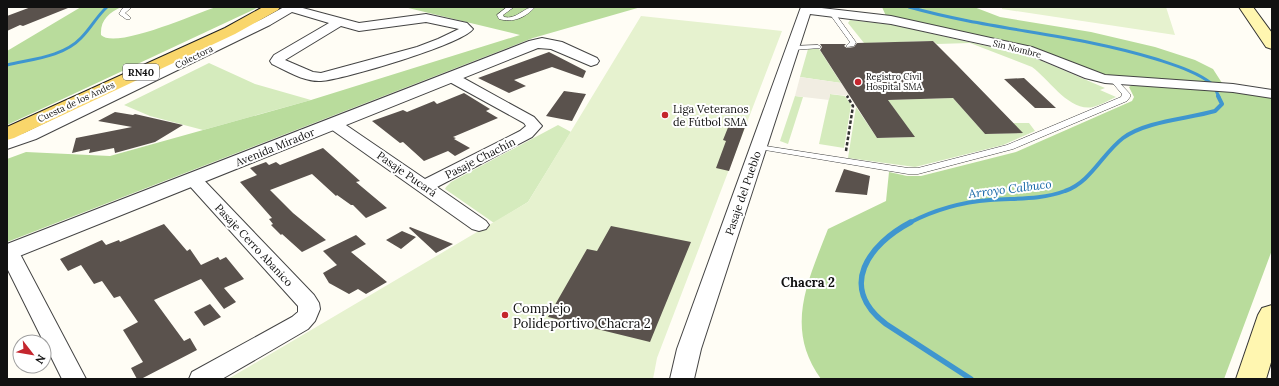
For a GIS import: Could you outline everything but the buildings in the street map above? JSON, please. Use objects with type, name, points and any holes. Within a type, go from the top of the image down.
[{"type":"main road","name":"Cuesta de los Andes","points":[[7,134],[230,31],[273,7]]},
{"type":"main road","points":[[1246,7],[1272,44]]},
{"type":"main road","points":[[1253,7],[1272,31]]},
{"type":"main road","points":[[1251,379],[1272,315]]},
{"type":"street","points":[[291,8],[339,22],[364,27],[426,18],[463,26],[467,29],[461,34],[427,48],[321,77],[310,76],[277,61],[279,58],[339,22]]},
{"type":"street","name":"Colectora","points":[[7,144],[37,132],[266,22],[291,8]]},
{"type":"street","name":"Sin Nombre","points":[[806,9],[891,20],[1028,50],[1094,76],[1114,80],[1227,87],[1272,86]]},
{"type":"street","name":"Pasaje del Pueblo","points":[[682,379],[689,349],[806,9]]},
{"type":"street","name":"Avenida Mirador","points":[[8,252],[535,44],[551,44],[591,62]]},
{"type":"street","name":"Pasaje Chachín","points":[[424,187],[526,134],[534,126],[529,120],[451,77]]},
{"type":"street","name":"Sin Nombre","points":[[1227,87],[1272,94]]},
{"type":"street","name":"Pasaje Pucará","points":[[334,124],[480,226]]},
{"type":"street","name":"Pasaje Cerro Abanico","points":[[193,179],[309,304],[309,313],[293,327],[201,379]]},
{"type":"street","points":[[8,252],[74,379]]},
{"type":"lane","points":[[128,18],[122,14],[124,10],[129,7]]},
{"type":"lane","points":[[511,7],[500,15],[501,18],[507,20],[516,19],[532,7]]},
{"type":"lane","points":[[832,13],[853,42],[852,45],[849,46]]},
{"type":"lane","points":[[793,48],[818,47]]},
{"type":"lane","points":[[759,147],[908,171],[918,171],[1010,147],[1124,99],[1126,94],[1114,80]]},
{"type":"path","points":[[839,150],[846,151],[854,106],[848,96]]},
{"type":"green space","points":[[220,6],[259,7],[7,125],[7,51],[81,7],[121,7],[106,18],[102,25],[101,35],[109,38],[122,38],[157,29]]},
{"type":"green space","points":[[404,7],[641,7],[533,38],[7,242],[7,159],[26,152],[110,156],[311,100],[520,35]]},
{"type":"green space","points":[[882,7],[974,7],[1000,17],[1091,32],[1155,47],[1195,60],[1213,69],[1222,83],[1112,77],[1095,73],[1036,49],[886,16]]},
{"type":"green space","points":[[1002,7],[1166,7],[1175,35],[1002,9]]},
{"type":"green space","name":"Complejo Polideportivo Chacra 2","points":[[641,16],[782,31],[657,358],[653,379],[228,379],[528,202]]},
{"type":"green space","points":[[850,20],[894,25],[1030,56],[1105,88],[1100,90],[1116,97],[1093,107],[1076,105],[1068,100],[1032,67],[970,43],[937,44],[933,41],[864,43],[848,23]]},
{"type":"green space","points":[[808,49],[819,49],[841,83],[800,77]]},
{"type":"green space","points":[[209,63],[255,84],[311,100],[203,130],[150,116],[124,105]]},
{"type":"green space","points":[[1132,85],[1240,92],[1272,98],[1272,250],[1224,379],[821,379],[810,360],[804,341],[802,323],[803,304],[807,286],[828,229],[886,201],[889,172],[907,176],[921,176],[1016,152],[1132,101],[1134,97],[1129,87]]},
{"type":"green space","points":[[830,94],[845,96],[851,105],[844,148],[819,144]]},
{"type":"green space","points":[[795,96],[803,97],[788,144],[780,141]]},
{"type":"green space","points":[[953,98],[985,134],[1022,133],[1013,123],[1029,123],[1035,131],[1003,145],[915,167],[848,158],[856,107],[877,138],[914,137],[888,100]]},
{"type":"green space","points":[[558,125],[571,132],[528,202],[494,223],[445,189],[451,182]]},
{"type":"shaded area","points":[[800,77],[841,83],[850,96],[830,94],[829,100],[795,96]]},
{"type":"waterway","points":[[7,65],[47,56],[74,44],[81,38],[107,7]]},
{"type":"waterway","name":"Arroyo Calbuco","points":[[909,7],[940,15],[1095,44],[1156,59],[1186,69],[1200,76],[1213,85],[1219,97]]},
{"type":"waterway","name":"Arroyo Calbuco","points":[[911,222],[948,207],[980,201],[1047,196],[1065,191],[1082,181],[1123,138],[1132,132],[1155,124],[1215,111],[1222,104],[1218,96]]},
{"type":"waterway","name":"Arroyo Calbuco","points":[[911,222],[882,242],[872,254],[864,267],[861,281],[863,296],[871,310],[886,324],[971,379]]},
{"type":"place","name":"Registro Civil Hospital SMA","points":[[858,82]]},
{"type":"place","name":"Liga Veteranos de Fútbol SMA","points":[[665,115]]},
{"type":"place","name":"Complejo Polideportivo Chacra 2","points":[[505,315]]},
{"type":"district","name":"Chacra 2","points":[[808,282]]}]
